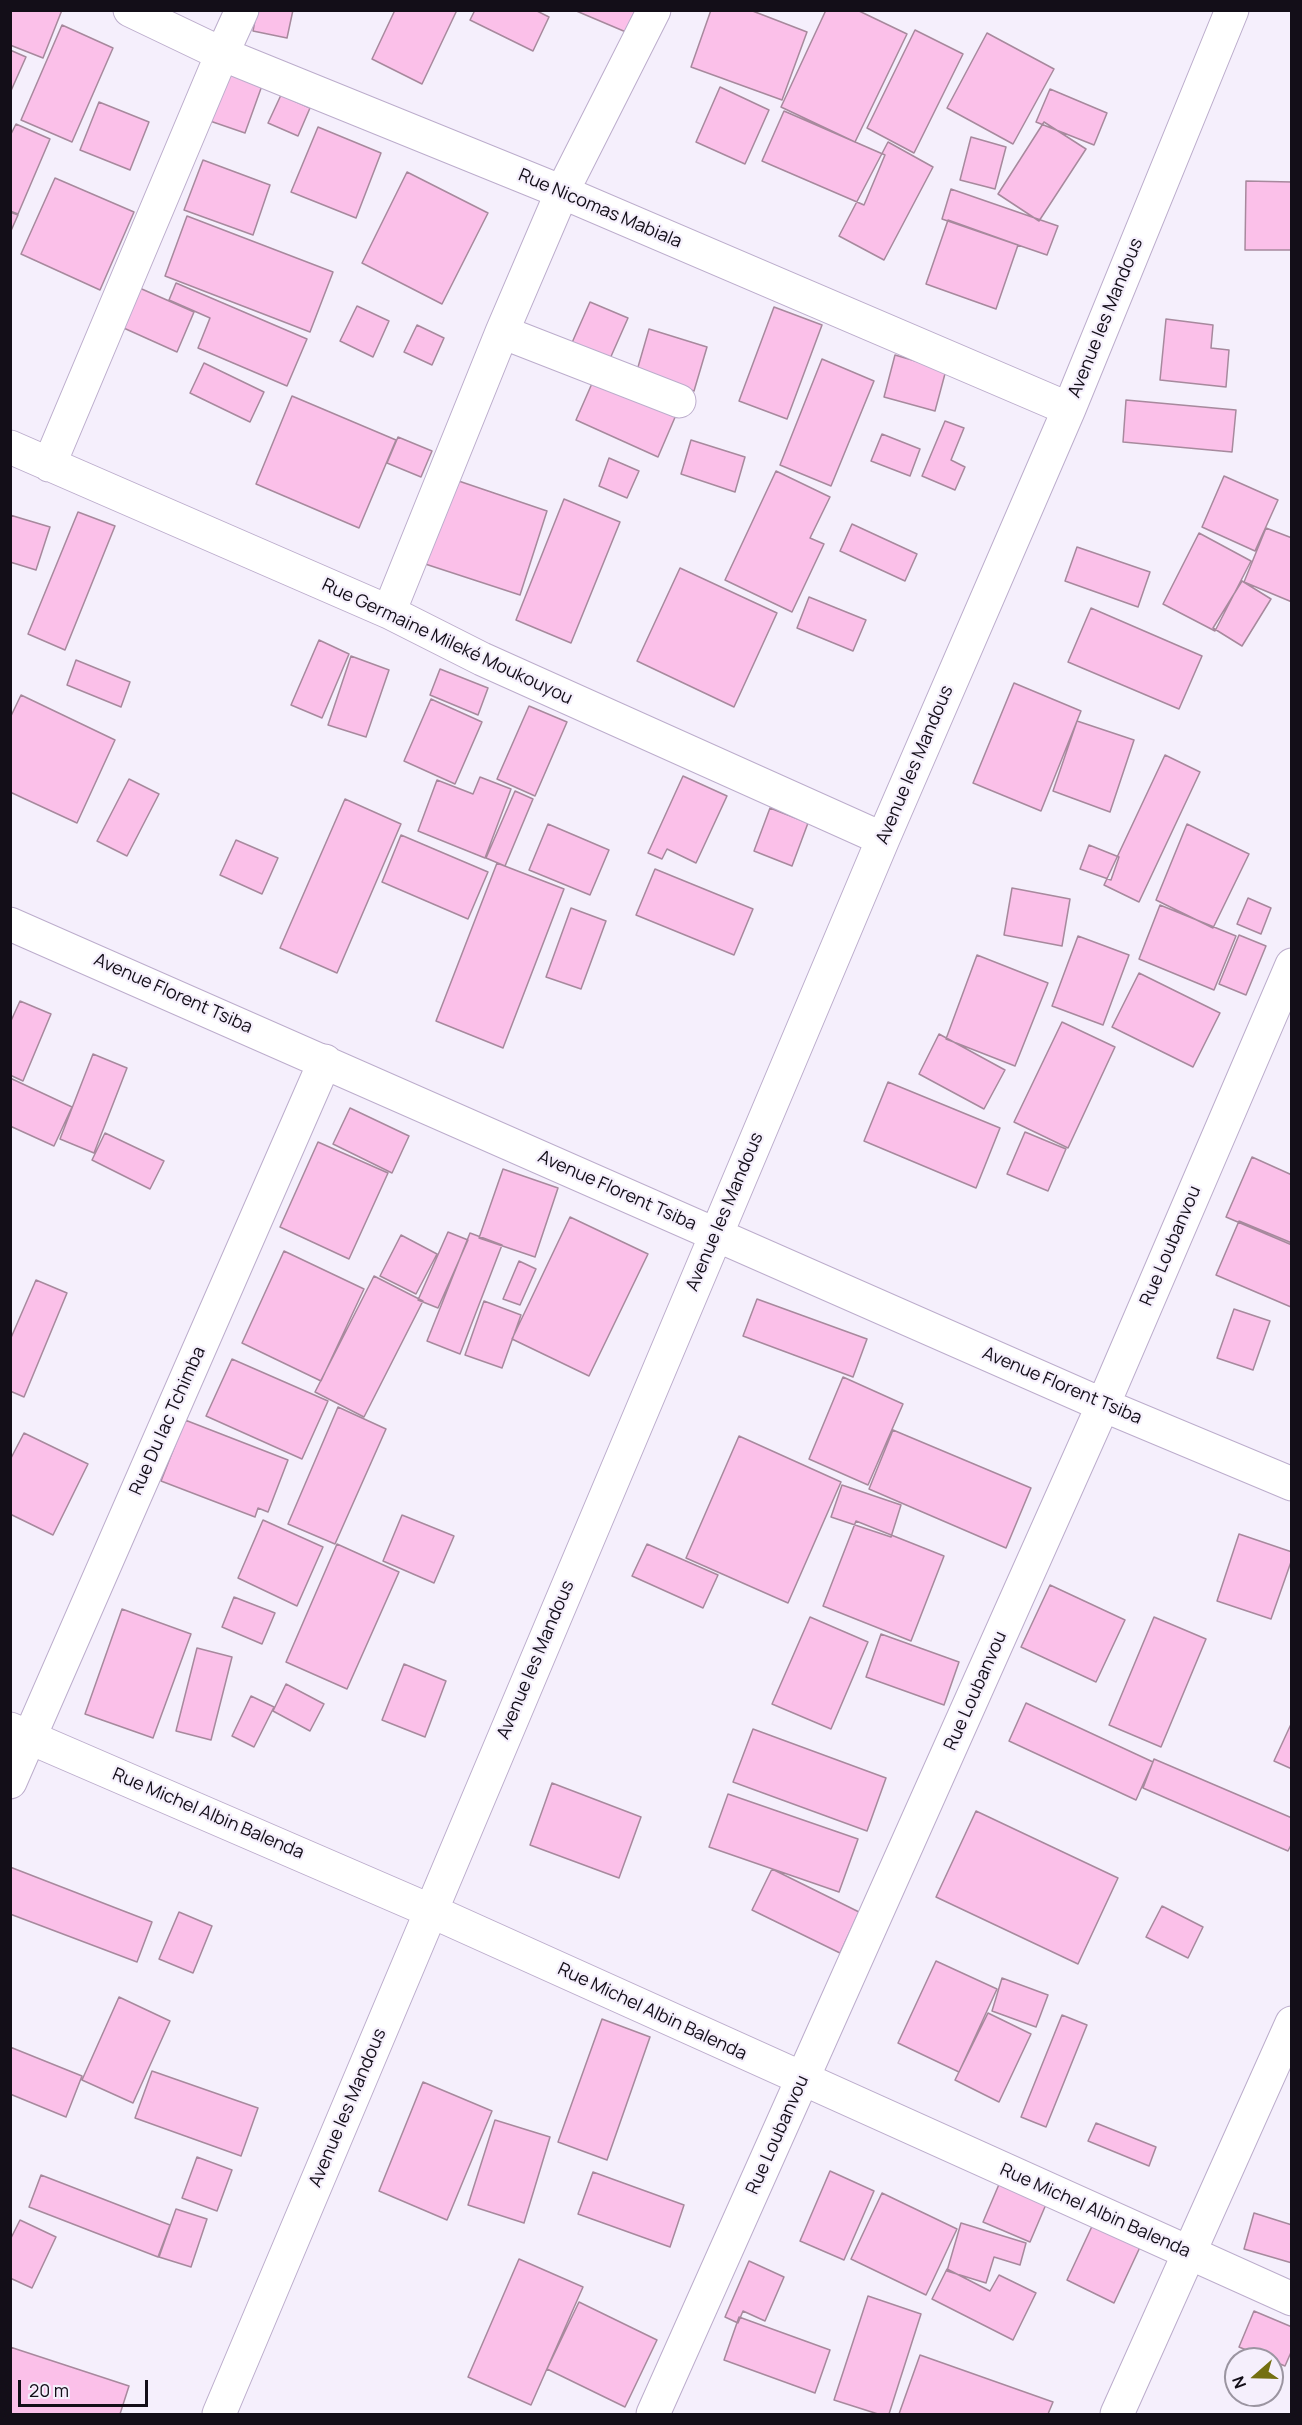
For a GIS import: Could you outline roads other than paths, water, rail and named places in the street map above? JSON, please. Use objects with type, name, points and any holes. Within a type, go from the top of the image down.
[{"type":"street","name":"Rue Nicomas Mabiala","points":[[130,10],[222,54],[562,192],[1069,409]]},
{"type":"street","points":[[49,465],[242,10]]},
{"type":"street","points":[[389,612],[502,332],[562,192],[654,10]]},
{"type":"street","name":"Avenue les Mandous","points":[[219,2415],[715,1234],[1069,409],[1232,10]]},
{"type":"street","points":[[502,332],[679,401]]},
{"type":"street","name":"Rue Germaine Mileké Moukouyou","points":[[10,447],[389,612],[482,660],[883,838]]},
{"type":"street","name":"Avenue Florent Tsiba","points":[[10,924],[1103,1405],[1292,1484]]},
{"type":"street","name":"Rue Loubanvou","points":[[653,2415],[1103,1405],[1292,965]]},
{"type":"street","name":"Rue Du lac Tchimba","points":[[10,1782],[20,1733],[325,1061]]},
{"type":"street","name":"Rue Michel Albin Balenda","points":[[20,1733],[431,1911],[1292,2299]]},
{"type":"street","points":[[1118,2415],[1292,2023]]}]
